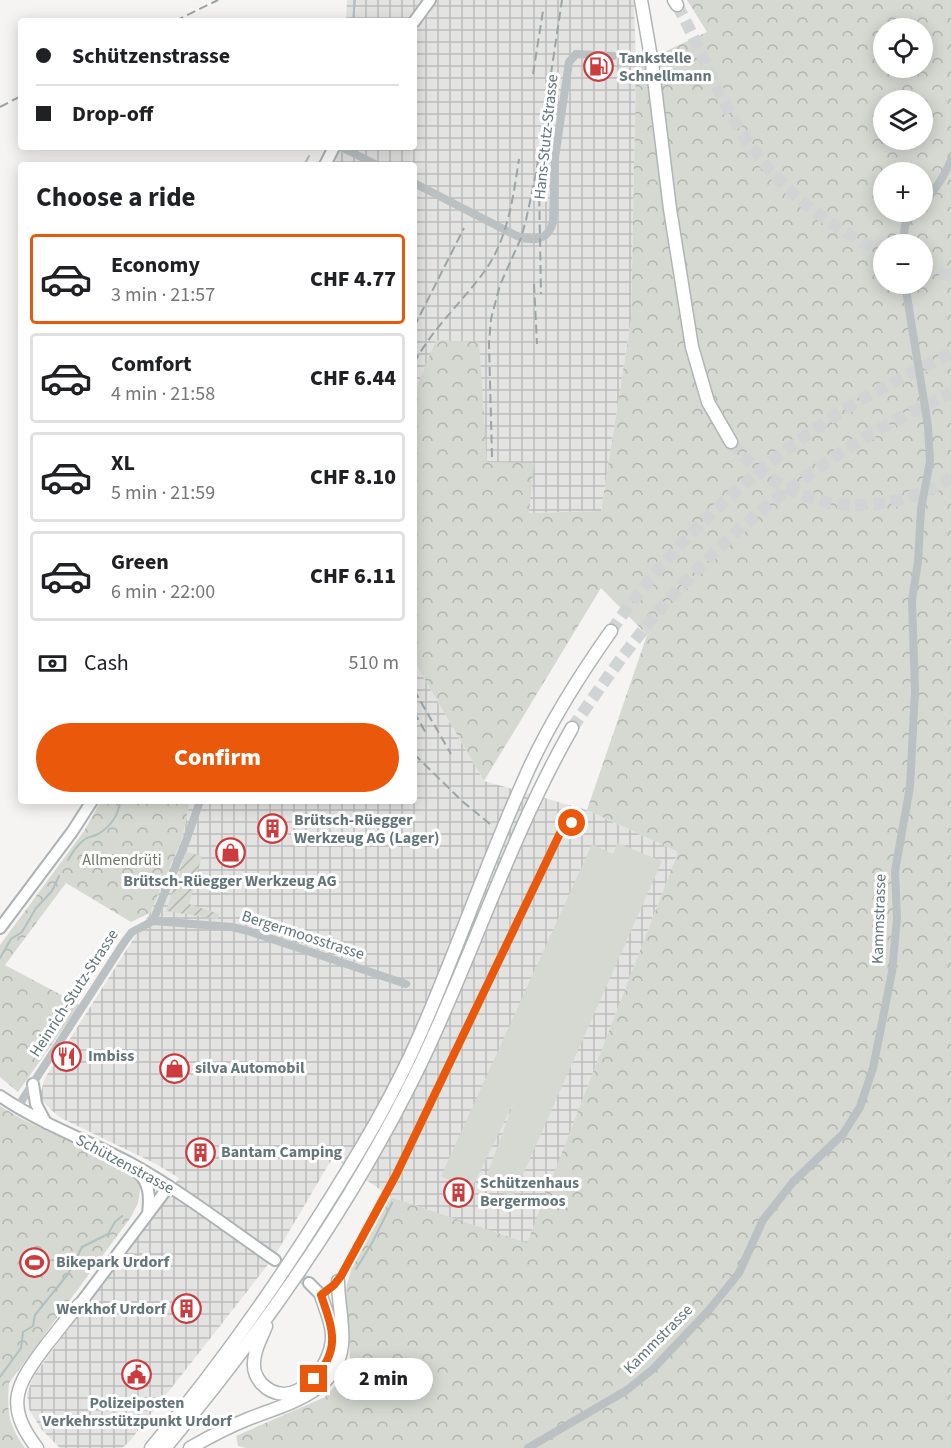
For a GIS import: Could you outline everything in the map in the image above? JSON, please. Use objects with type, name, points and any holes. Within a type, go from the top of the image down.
[{"type":"highway","points":[[641,0],[651,52],[670,209],[692,347],[708,402],[730,442]]},
{"type":"highway","points":[[151,1448],[261,1306],[379,1118],[421,1033],[523,781],[559,710],[610,631]]},
{"type":"highway","points":[[165,1448],[226,1372],[276,1303],[337,1211],[398,1107],[451,997],[520,828],[542,781],[572,728]]},
{"type":"highway","points":[[190,1448],[239,1423],[297,1401],[317,1389],[332,1374],[342,1347],[338,1281]]},
{"type":"highway","points":[[276,1303],[253,1364],[257,1377],[263,1384],[278,1392],[296,1391],[314,1379],[332,1350],[332,1328],[321,1295]]},
{"type":"highway","points":[[321,1295],[332,1305],[342,1332]]},
{"type":"highway","points":[[37,1448],[27,1435],[18,1412],[18,1389],[27,1370],[80,1304]]},
{"type":"highway","points":[[46,1448],[31,1432],[26,1422],[23,1411],[24,1391],[32,1371],[76,1313],[80,1304]]},
{"type":"highway","points":[[141,1448],[173,1411],[198,1390]]},
{"type":"main road","points":[[417,18],[429,0]]},
{"type":"main road","points":[[0,928],[66,841],[90,804]]},
{"type":"main road","points":[[33,1084],[36,1104],[46,1123]]},
{"type":"main road","name":"Schützenstrasse","points":[[0,1096],[17,1108],[128,1162],[169,1186],[275,1260]]},
{"type":"main road","points":[[128,1162],[141,1174],[146,1183],[149,1198],[147,1216]]},
{"type":"main road","points":[[80,1304],[169,1186]]},
{"type":"main road","points":[[309,1283],[321,1295]]},
{"type":"street","name":"Hans-Stutz-Strasse","points":[[417,185],[521,238],[539,239],[551,231],[555,158],[570,58],[576,54],[613,56]]},
{"type":"street","points":[[347,150],[371,162]]},
{"type":"street","points":[[933,192],[945,175],[951,160]]},
{"type":"street","name":"Kammstrasse","points":[[528,1448],[627,1390],[653,1369],[709,1310],[739,1273],[769,1212],[793,1182],[843,1134],[860,1107],[873,1068],[892,972],[897,919],[895,871],[910,787],[915,691],[912,600],[918,562],[921,509],[930,461],[928,426],[907,294]]},
{"type":"street","points":[[153,921],[199,804]]},
{"type":"street","points":[[321,1295],[338,1281],[396,1175],[563,827],[572,823]]},
{"type":"street","name":"Bergermoosstrasse","points":[[153,921],[232,927],[406,984]]},
{"type":"street","name":"Heinrich-Stutz-Strasse","points":[[17,1108],[125,941],[132,932],[153,921]]},
{"type":"shaded area","points":[[347,0],[633,0],[636,65],[631,320],[601,511],[529,513],[487,462],[436,341],[417,386],[417,162],[335,162],[336,150],[417,150],[417,18],[346,18]]},
{"type":"shaded area","points":[[417,665],[484,781],[587,810],[678,852],[527,1244],[391,1197],[333,1157],[274,1257],[129,1442],[122,1448],[60,1448],[41,1429],[29,1409],[27,1394],[33,1377],[179,1178],[156,1164],[59,1117],[41,1100],[40,1095],[45,1078],[150,913],[182,839],[189,804],[417,804]]},
{"type":"green space","points":[[687,0],[951,0],[951,1448],[246,1448],[238,1446],[236,1436],[325,1397],[350,1369],[349,1330],[344,1295],[351,1270],[391,1197],[527,1243],[678,852],[587,810],[647,635],[601,588],[484,781],[417,665],[417,386],[436,340],[479,342],[487,462],[534,463],[529,513],[601,511],[631,320],[636,65],[707,32]]},
{"type":"green space","name":"Allmendrüti","points":[[99,804],[189,804],[182,839],[150,913],[131,922],[66,883],[5,965],[80,1005],[18,1092],[0,1077],[0,945],[84,831]]},
{"type":"green space","points":[[617,843],[662,861],[513,1197],[483,1185],[514,1102],[471,1190],[441,1176],[592,844],[613,854]]},
{"type":"green space","points":[[186,852],[202,856],[189,904],[219,914],[218,919],[166,911]]},
{"type":"green space","points":[[0,1106],[22,1119],[130,1170],[141,1183],[138,1203],[131,1217],[9,1383],[10,1417],[15,1432],[25,1448],[0,1448]]},
{"type":"waterway","points":[[353,18],[355,0]]},
{"type":"waterway","points":[[306,162],[309,156]]},
{"type":"waterway","points":[[68,860],[81,842],[101,832],[109,825],[118,811],[119,804]]},
{"type":"waterway","points":[[0,958],[11,939],[22,932],[36,908],[52,891],[59,876]]},
{"type":"waterway","points":[[356,1269],[392,1203]]},
{"type":"waterway","points":[[0,1377],[21,1348],[23,1332],[33,1326],[35,1315],[68,1274],[82,1247],[108,1234],[115,1222],[122,1216]]},
{"type":"tunnel","points":[[677,5],[739,129],[772,173],[813,210],[835,226],[873,247]]},
{"type":"tunnel","points":[[933,271],[951,276]]},
{"type":"tunnel","points":[[611,631],[650,580],[692,532],[764,468],[842,411],[951,353]]},
{"type":"tunnel","points":[[572,728],[644,629],[676,592],[746,524],[823,464],[907,414],[951,393]]},
{"type":"tunnel","points":[[731,442],[753,465],[778,483],[805,496],[834,503],[863,505],[892,501],[922,492],[951,478]]},
{"type":"tunnel","points":[[275,1260],[309,1283]]},
{"type":"railway","points":[[181,18],[218,0]]},
{"type":"railway","points":[[492,457],[489,343],[491,319],[500,285],[521,238],[526,220],[536,174],[562,0]]},
{"type":"railway","points":[[533,74],[543,11]]},
{"type":"railway","points":[[0,107],[18,98]]},
{"type":"railway","points":[[417,358],[430,338],[484,272],[499,246],[508,218],[519,159]]},
{"type":"railway","points":[[539,184],[541,294]]},
{"type":"railway","points":[[417,321],[464,228]]},
{"type":"railway","points":[[534,284],[537,344]]},
{"type":"railway","points":[[417,695],[451,754]]},
{"type":"railway","points":[[417,717],[427,735]]},
{"type":"railway","points":[[417,757],[462,801],[490,824]]},
{"type":"place","name":"Tankstelle Schnellmann","points":[[598,67]]},
{"type":"place","name":"Brütsch-Rüegger Werkzeug AG (Lager)","points":[[273,829]]},
{"type":"place","name":"Brütsch-Rüegger Werkzeug AG","points":[[230,853]]},
{"type":"place","name":"Imbiss","points":[[67,1056]]},
{"type":"place","name":"silva Automobil","points":[[174,1068]]},
{"type":"place","name":"Bantam Camping","points":[[200,1152]]},
{"type":"place","name":"Schützenhaus Bergermoos","points":[[459,1192]]},
{"type":"place","name":"Bikepark Urdorf","points":[[35,1262]]},
{"type":"place","name":"Werkhof Urdorf","points":[[187,1309]]},
{"type":"place","name":"Polizeiposten Verkehrsstützpunkt Urdorf","points":[[137,1375]]},
{"type":"route","points":[[314,1379],[327,1361],[332,1350],[333,1339],[329,1317],[321,1295],[341,1276],[396,1175],[563,827],[572,823]]}]
